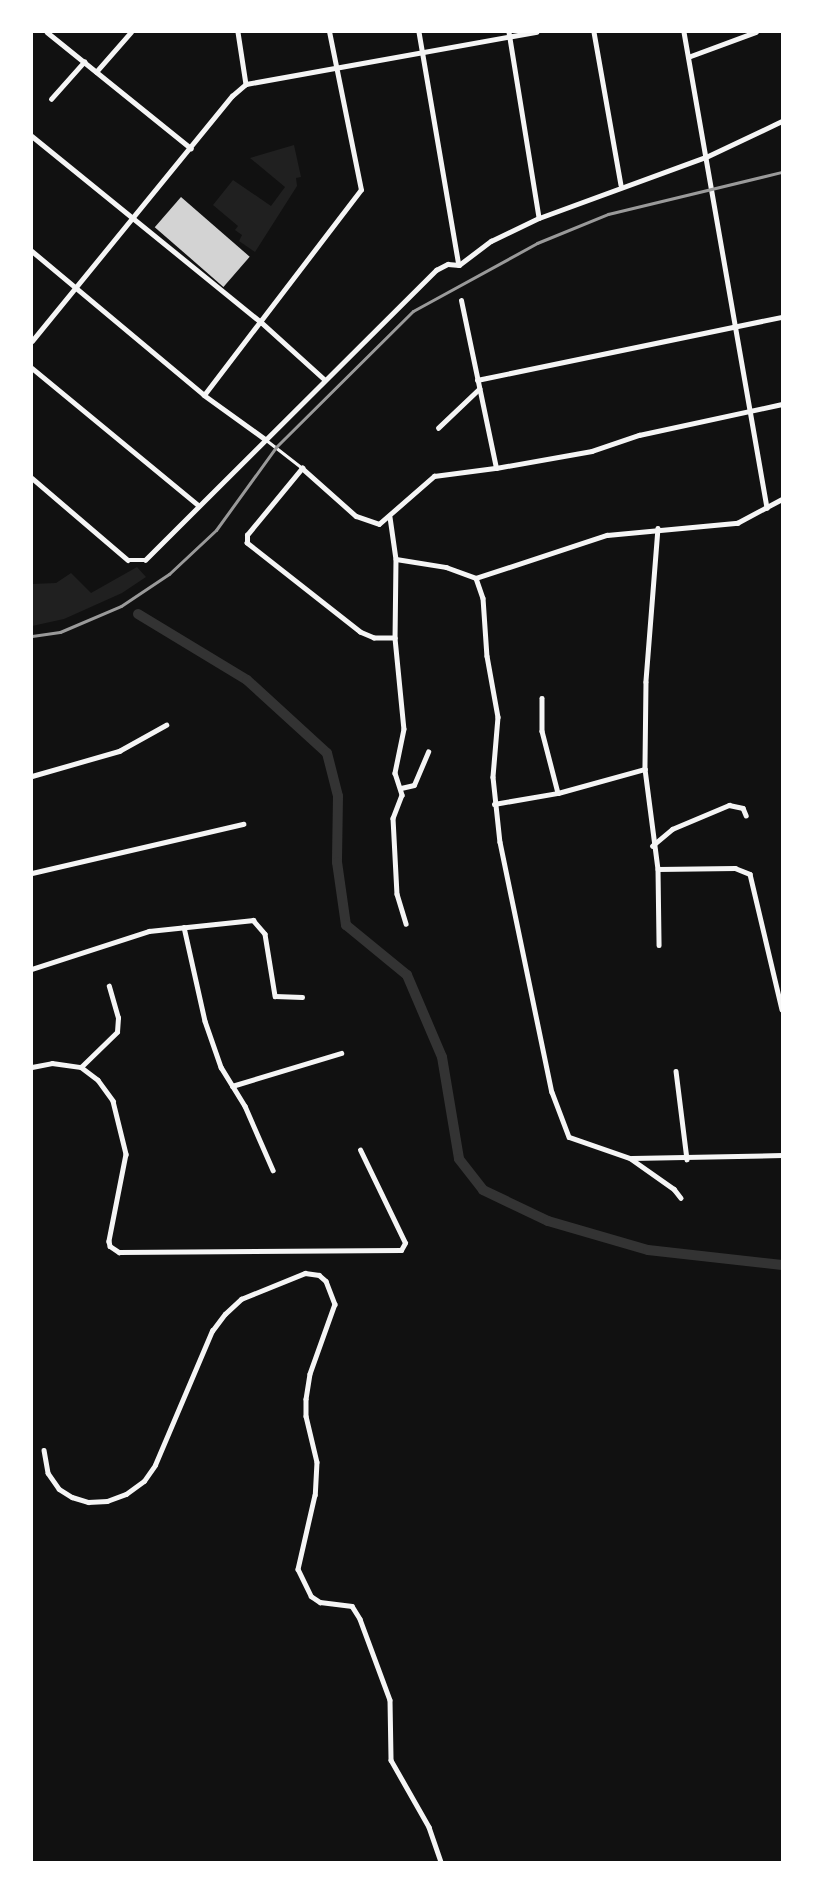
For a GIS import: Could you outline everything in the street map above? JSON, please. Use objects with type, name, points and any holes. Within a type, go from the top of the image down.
[{"type":"street","points":[[47,32],[191,147]]},
{"type":"street","points":[[96,72],[131,32]]},
{"type":"street","points":[[238,32],[246,84]]},
{"type":"street","points":[[204,395],[361,190],[329,32]]},
{"type":"street","points":[[419,32],[459,265]]},
{"type":"street","points":[[32,341],[78,289],[232,96],[246,84],[423,54],[510,34],[536,32]]},
{"type":"street","points":[[594,32],[621,185]]},
{"type":"street","points":[[684,32],[766,508]]},
{"type":"street","points":[[688,57],[756,32]]},
{"type":"street","points":[[510,34],[539,218]]},
{"type":"street","points":[[51,99],[84,62]]},
{"type":"street","points":[[32,478],[128,560],[142,561],[197,504],[436,270],[448,264],[459,265],[490,241],[539,218],[621,185],[706,157],[783,122]]},
{"type":"street","points":[[32,136],[261,322],[324,379]]},
{"type":"street","points":[[32,251],[204,395],[302,468],[365,522],[379,524],[390,517],[434,476],[592,452],[639,435],[783,404]]},
{"type":"street","points":[[461,301],[496,468]]},
{"type":"street","points":[[477,380],[736,329],[783,317]]},
{"type":"street","points":[[32,368],[197,504]]},
{"type":"street","points":[[438,428],[479,389]]},
{"type":"street","points":[[302,468],[249,530],[247,543],[360,632],[374,638],[394,638]]},
{"type":"street","points":[[396,559],[446,567],[476,578],[607,535],[658,528],[723,525],[748,520],[783,499]]},
{"type":"street","points":[[390,517],[396,559],[394,638],[404,714],[395,773],[401,788],[393,818],[397,894],[406,924]]},
{"type":"street","points":[[658,528],[646,682],[645,769],[652,846],[658,869],[659,945]]},
{"type":"street","points":[[476,578],[483,598],[487,656],[498,717],[494,804],[530,999],[561,1117],[569,1137],[630,1158],[674,1188],[681,1198]]},
{"type":"street","points":[[542,698],[542,731],[558,793]]},
{"type":"street","points":[[32,776],[119,752],[166,725]]},
{"type":"street","points":[[401,788],[414,785],[428,752]]},
{"type":"street","points":[[494,804],[558,793],[645,769]]},
{"type":"street","points":[[652,846],[672,830],[729,805],[743,808],[746,815]]},
{"type":"street","points":[[32,873],[243,824]]},
{"type":"street","points":[[658,869],[735,868],[750,874],[783,1009]]},
{"type":"street","points":[[32,969],[125,938],[232,919],[257,922],[265,934],[273,994],[286,999],[302,997]]},
{"type":"street","points":[[183,927],[205,1021],[232,1086],[273,1170]]},
{"type":"street","points":[[81,1067],[117,1032],[118,1018],[109,986]]},
{"type":"street","points":[[232,1086],[341,1053]]},
{"type":"street","points":[[32,1067],[52,1063],[81,1067],[98,1080],[113,1101],[123,1128],[126,1154],[109,1241],[110,1246],[119,1252],[401,1250],[405,1243],[360,1150]]},
{"type":"street","points":[[676,1071],[687,1159]]},
{"type":"street","points":[[630,1158],[687,1159],[783,1155]]},
{"type":"street","points":[[44,1450],[48,1473],[58,1489],[72,1497],[88,1502],[107,1502],[126,1494],[144,1481],[154,1465],[212,1331],[225,1314],[241,1299],[305,1273],[319,1275],[326,1281],[335,1304],[310,1374],[306,1399],[306,1416],[317,1462],[315,1495],[298,1569],[311,1596],[320,1602],[351,1606],[360,1619],[390,1700],[391,1760],[429,1827],[441,1863]]},
{"type":"shaded area","points":[[294,145],[301,177],[296,178],[297,186],[255,252],[239,241],[242,235],[235,230],[238,226],[213,205],[233,180],[271,206],[285,187],[250,158]]},
{"type":"shaded area","points":[[137,567],[146,577],[122,593],[64,619],[32,626],[32,584],[56,583],[71,573],[91,593]]},
{"type":"building","points":[[181,197],[250,257],[223,287],[155,227]]},
{"type":"waterway","points":[[138,614],[247,680],[327,753],[338,796],[337,862],[346,925],[407,975],[442,1057],[459,1159],[483,1190],[548,1221],[648,1250],[782,1265]]},
{"type":"railway","points":[[32,636],[60,632],[121,606],[169,574],[216,530],[276,447],[413,311],[537,243],[608,214],[782,172]]}]
